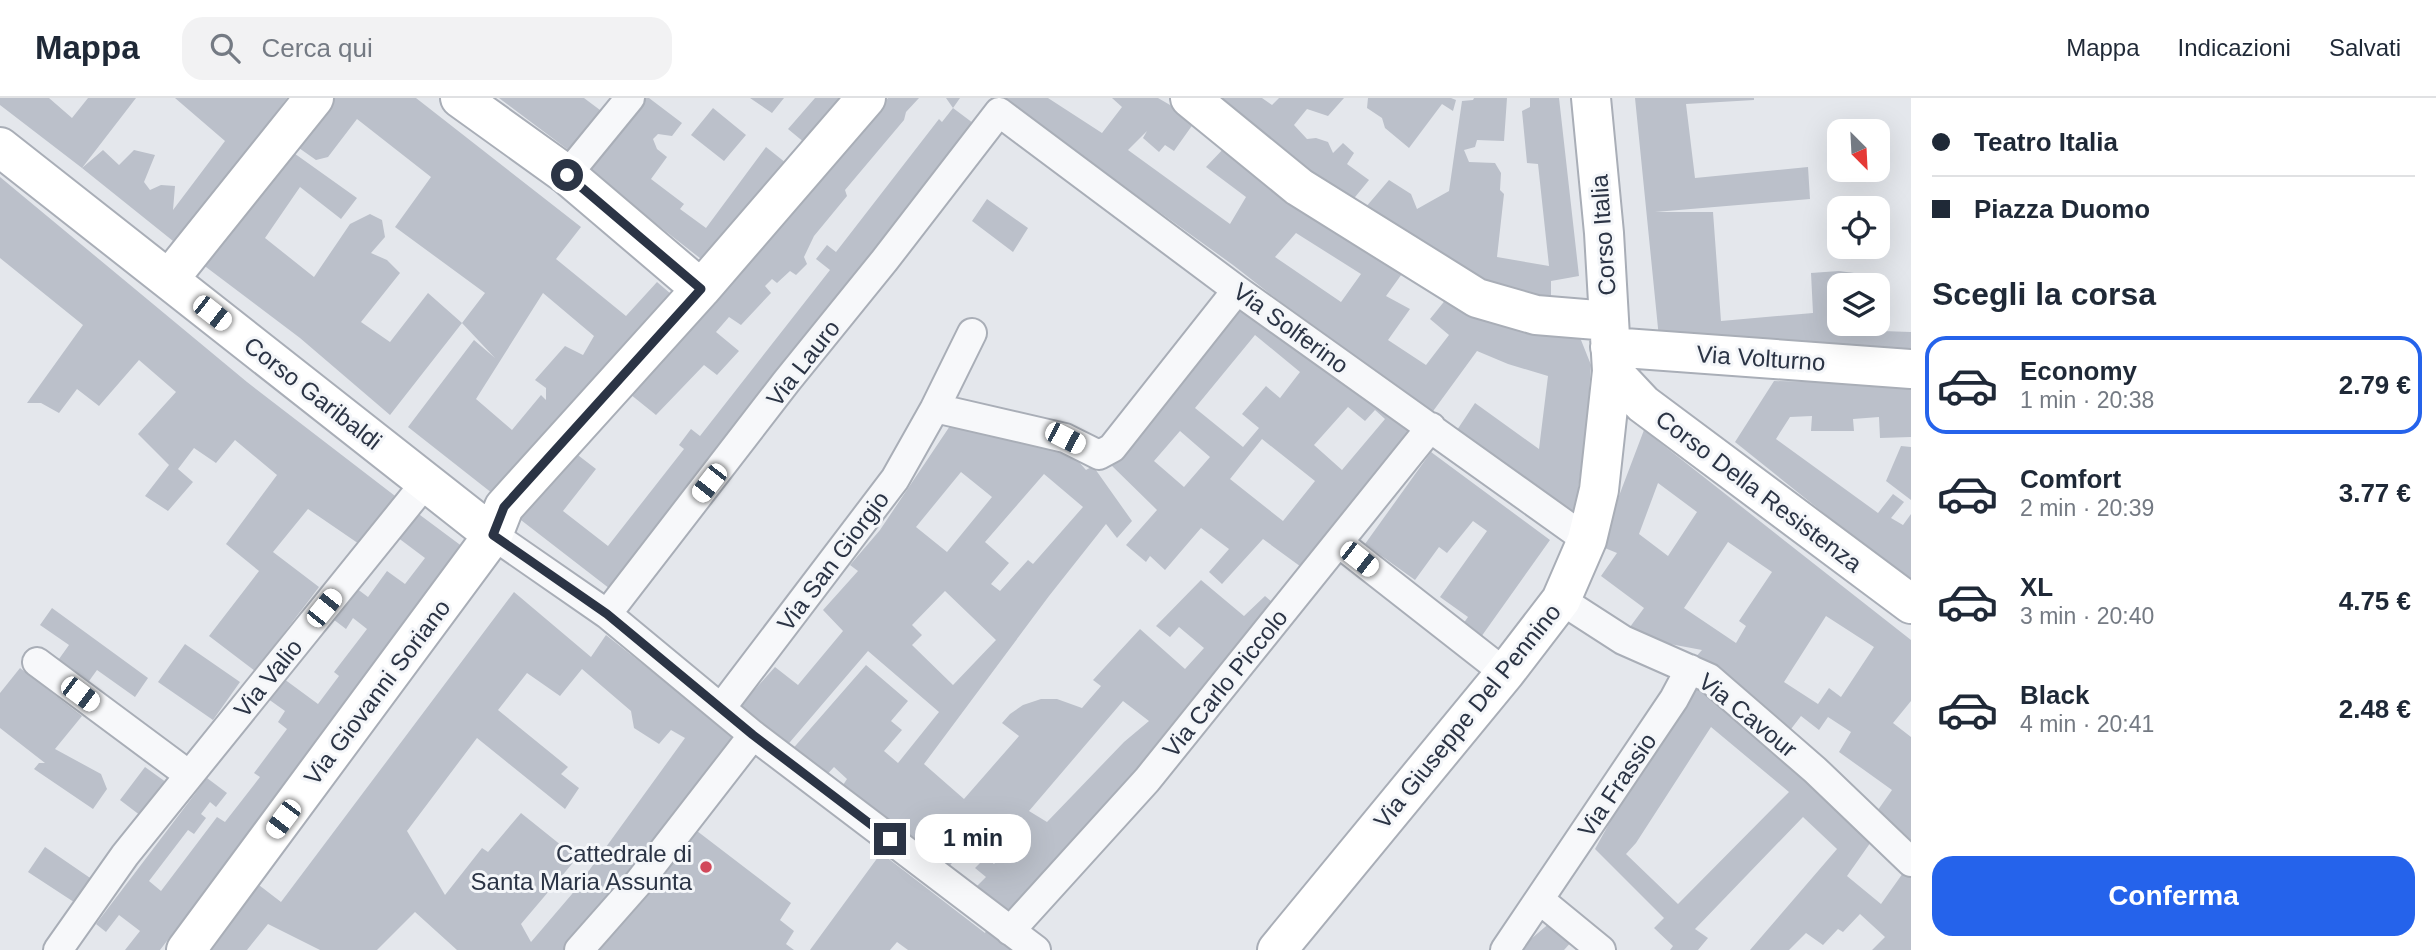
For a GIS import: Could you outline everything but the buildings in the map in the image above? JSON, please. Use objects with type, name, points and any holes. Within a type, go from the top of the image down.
[{"type":"main road","points":[[169,279],[314,98]]},
{"type":"main road","points":[[460,98],[567,175],[701,289]]},
{"type":"main road","name":"Via Giovanni Soriano","points":[[186,950],[493,535],[504,507],[701,289],[866,98]]},
{"type":"main road","name":"Via Volturno","points":[[1190,98],[1299,187],[1477,298],[1536,315],[1610,346],[1911,369]]},
{"type":"main road","name":"Corso Italia","points":[[1591,98],[1604,233],[1610,346]]},
{"type":"main road","name":"Corso Garibaldi","points":[[0,147],[493,535]]},
{"type":"main road","name":"Via Giuseppe Del Pennino","points":[[1277,950],[1561,600],[1587,540],[1599,490],[1610,346]]},
{"type":"main road","name":"Corso Della Resistenza","points":[[1610,346],[1643,404],[1911,604]]},
{"type":"street","points":[[567,175],[629,98]]},
{"type":"street","name":"Via Solferino","points":[[999,112],[1237,290],[1587,540]]},
{"type":"street","name":"Via Lauro","points":[[607,614],[999,112]]},
{"type":"street","points":[[935,408],[1065,438],[1099,455],[1112,448],[1237,290]]},
{"type":"street","name":"Via San Giorgio","points":[[721,708],[895,479],[935,408],[972,333]]},
{"type":"street","name":"Via Carlo Piccolo","points":[[1010,931],[1147,780],[1431,427]]},
{"type":"street","name":"Via Valio","points":[[58,950],[125,855],[426,482]]},
{"type":"street","points":[[493,535],[607,614],[753,735],[1036,950]]},
{"type":"street","points":[[1339,542],[1504,673]]},
{"type":"street","name":"Via Cavour","points":[[1561,600],[1623,640],[1709,678],[1815,770],[1911,862]]},
{"type":"street","points":[[37,662],[189,775]]},
{"type":"street","name":"Via Frassio","points":[[1505,950],[1674,699],[1690,669]]},
{"type":"street","points":[[579,950],[639,882],[753,735]]},
{"type":"street","points":[[1540,900],[1601,950]]},
{"type":"place","name":"Cattedrale di Santa Maria Assunta","points":[[706,867]]},
{"type":"route","points":[[567,175],[701,289],[504,507],[493,535],[607,614],[753,735],[890,839]]}]
